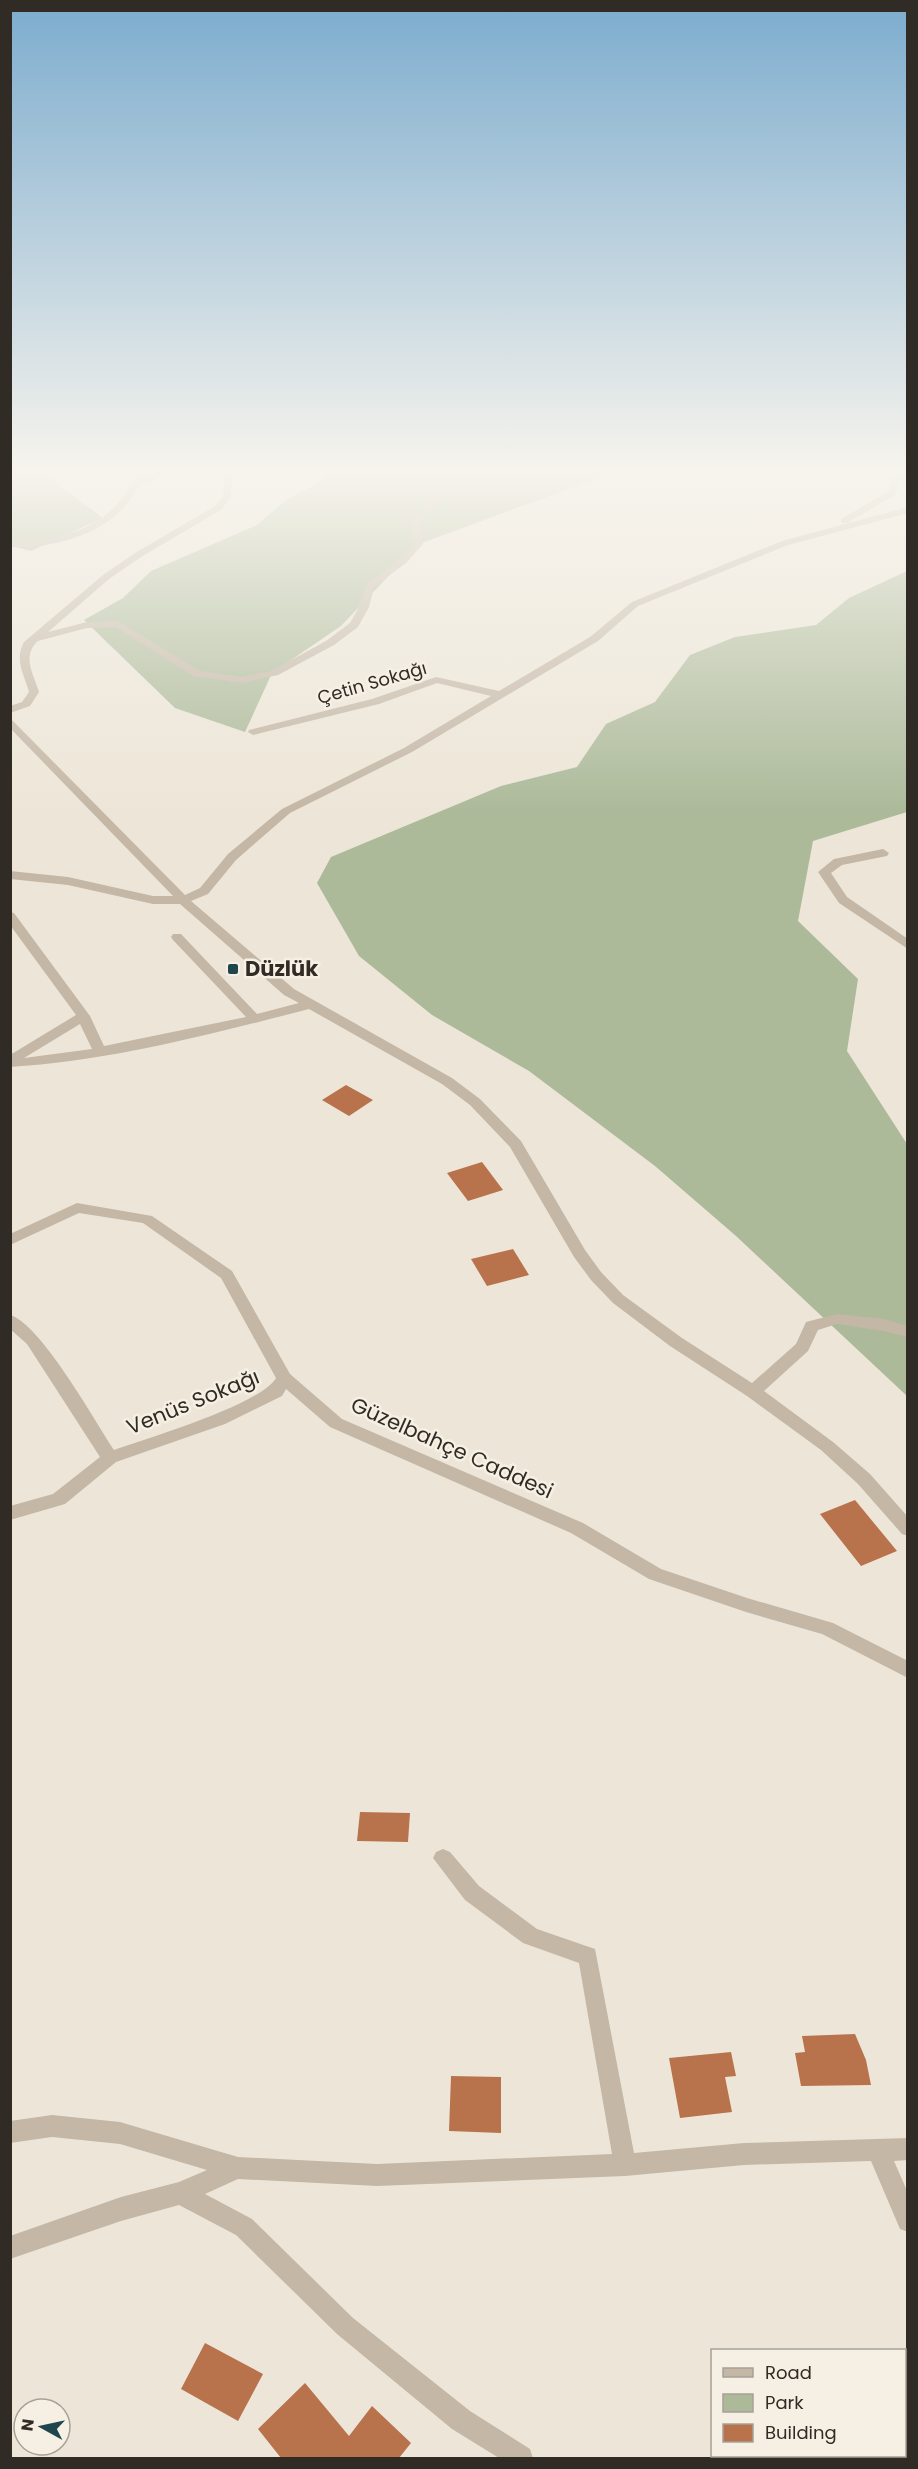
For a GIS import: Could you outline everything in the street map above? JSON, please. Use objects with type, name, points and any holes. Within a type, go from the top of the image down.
[{"type":"street","points":[[10,711],[26,704],[34,692],[22,663],[25,649],[33,639],[102,582]]},
{"type":"street","points":[[33,639],[87,625],[118,624],[196,674],[242,680],[274,673],[330,643],[354,625],[364,607],[370,586],[375,582]]},
{"type":"street","points":[[10,875],[68,881],[140,898],[183,900],[204,891],[232,857],[286,812],[408,750],[594,639],[635,604],[686,582]]},
{"type":"street","name":"Çetin Sokağı","points":[[253,732],[375,702],[436,680],[500,695]]},
{"type":"street","points":[[10,721],[183,900],[269,976],[308,1005],[447,1082],[475,1102],[516,1144],[579,1254],[618,1299],[827,1446],[864,1479],[908,1529]]},
{"type":"street","points":[[883,853],[838,862],[824,872],[843,900],[908,945]]},
{"type":"street","points":[[10,916],[84,1016],[100,1052]]},
{"type":"street","points":[[177,937],[255,1019]]},
{"type":"street","points":[[10,1062],[43,1061],[100,1052],[255,1019],[308,1005]]},
{"type":"street","points":[[10,1062],[84,1016]]},
{"type":"street","name":"Güzelbahçe Caddesi","points":[[10,1240],[77,1208],[147,1219],[226,1275],[284,1378],[336,1423],[577,1528],[655,1574],[746,1605],[827,1628],[908,1670]]},
{"type":"street","points":[[753,1392],[802,1347],[812,1326],[837,1319],[884,1325],[908,1332]]},
{"type":"street","name":"Venüs Sokağı","points":[[10,1320],[33,1341],[110,1458]]},
{"type":"street","name":"Venüs Sokağı","points":[[10,1513],[59,1499],[110,1458],[219,1420],[276,1392],[284,1378]]},
{"type":"street","points":[[443,1858],[472,1893],[530,1936],[588,1956],[625,2165]]},
{"type":"street","points":[[10,2132],[52,2126],[120,2133],[238,2168],[377,2175],[441,2170],[625,2165],[744,2154],[908,2149]]},
{"type":"street","points":[[878,2149],[908,2222]]},
{"type":"street","points":[[10,2248],[121,2210],[180,2193],[238,2168]]},
{"type":"street","points":[[180,2193],[244,2227],[345,2326],[461,2420],[521,2458]]},
{"type":"green space","points":[[139,582],[383,582],[341,626],[272,673],[245,732],[175,708],[84,620],[123,598]]},
{"type":"green space","points":[[883,582],[907,582],[907,812],[813,841],[798,921],[858,979],[847,1051],[907,1144],[907,1396],[736,1236],[655,1166],[529,1071],[432,1015],[359,956],[317,883],[331,857],[501,786],[577,767],[606,724],[655,702],[690,655],[735,637],[816,625],[849,598]]},
{"type":"building","points":[[346,1085],[373,1100],[349,1116],[322,1100]]},
{"type":"building","points":[[482,1162],[503,1190],[468,1201],[447,1173]]},
{"type":"building","points":[[513,1249],[529,1275],[487,1286],[471,1259]]},
{"type":"building","points":[[855,1500],[897,1551],[861,1566],[820,1514]]},
{"type":"building","points":[[360,1812],[410,1813],[408,1842],[357,1841]]},
{"type":"building","points":[[855,2034],[866,2060],[871,2085],[801,2086],[795,2053],[805,2052],[802,2036]]},
{"type":"building","points":[[731,2052],[736,2076],[725,2077],[732,2112],[680,2118],[669,2058]]},
{"type":"building","points":[[451,2076],[501,2077],[501,2133],[449,2131]]},
{"type":"building","points":[[205,2343],[263,2374],[238,2421],[181,2389]]},
{"type":"building","points":[[305,2383],[349,2436],[372,2406],[411,2443],[399,2458],[281,2458],[258,2429]]},
{"type":"place","name":"Düzlük","points":[[233,969]]}]
